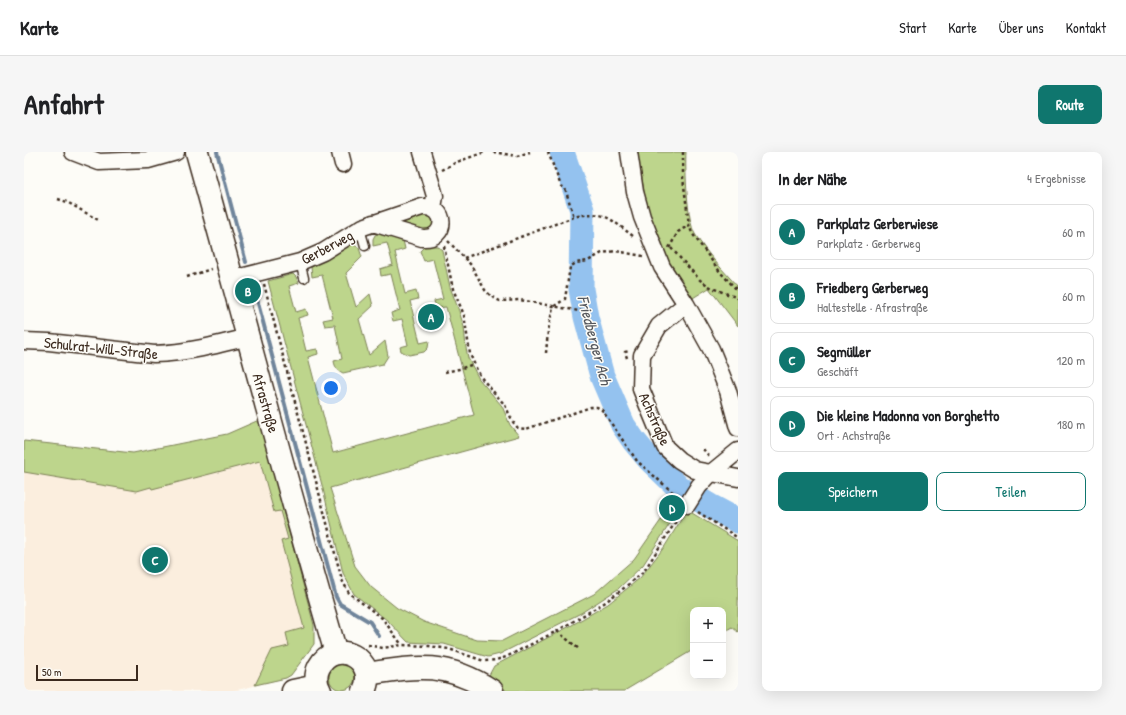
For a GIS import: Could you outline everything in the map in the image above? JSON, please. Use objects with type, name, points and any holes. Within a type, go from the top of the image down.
[{"type":"street","points":[[73,152],[99,162],[148,160],[176,152]]},
{"type":"street","name":"Afrastraße","points":[[197,152],[336,654]]},
{"type":"street","points":[[366,226],[411,240],[427,239],[439,232],[442,225],[442,220],[437,211],[433,208],[435,196],[422,152]]},
{"type":"street","points":[[630,152],[637,199],[642,217],[663,249],[662,267],[686,304],[714,354],[728,391],[738,428]]},
{"type":"street","name":"Gerberweg","points":[[230,271],[261,272],[300,262],[323,252],[366,226],[422,207],[433,208]]},
{"type":"street","name":"Achstraße","points":[[686,304],[659,326],[642,355],[640,389],[665,447],[679,460],[695,470],[738,478]]},
{"type":"street","name":"Schulrat-Will-Straße","points":[[24,341],[49,342],[154,354],[172,354],[248,337]]},
{"type":"street","points":[[688,503],[699,486],[738,451]]},
{"type":"street","points":[[293,691],[318,688],[316,678],[317,670],[322,662],[328,657],[344,653],[352,655],[364,666],[365,682],[410,667],[430,667],[449,670],[477,681],[492,691]]},
{"type":"lane","points":[[365,246],[366,226]]},
{"type":"lane","points":[[300,262],[304,278]]},
{"type":"path","points":[[431,179],[457,162],[485,152]]},
{"type":"path","points":[[493,152],[517,156],[530,152]]},
{"type":"path","points":[[548,152],[561,186],[564,188],[574,216]]},
{"type":"path","points":[[683,152],[683,178],[689,224],[692,233],[720,272],[738,291]]},
{"type":"path","points":[[58,199],[67,202],[100,220]]},
{"type":"path","points":[[464,258],[574,216],[587,213],[597,213],[606,216],[663,249],[700,280],[712,288],[738,298]]},
{"type":"path","points":[[546,354],[548,331],[553,307],[565,299],[570,267],[576,263],[588,261],[602,253],[616,250],[641,256],[663,249],[678,232],[689,224]]},
{"type":"path","points":[[439,232],[471,265],[485,290],[492,297],[500,301],[520,300],[553,307],[579,310],[588,309]]},
{"type":"path","points":[[439,232],[445,250],[453,289],[464,315],[468,342],[474,364],[483,380],[505,404],[513,422],[518,428],[526,429],[591,407],[597,407],[602,410],[637,461],[688,503],[738,538]]},
{"type":"path","points":[[662,267],[663,249]]},
{"type":"path","points":[[187,277],[230,271]]},
{"type":"path","points":[[261,272],[342,580],[349,593],[382,618],[402,645]]},
{"type":"path","points":[[444,372],[474,364]]},
{"type":"path","points":[[365,644],[383,648],[402,645],[429,646],[450,649],[484,660],[496,660],[506,657],[557,631],[604,603],[644,571],[688,503]]},
{"type":"path","points":[[557,631],[579,649]]},
{"type":"shaded area","points":[[259,420],[314,625],[314,644],[291,675],[286,678],[233,691],[24,691],[24,441],[133,453],[227,434]]},
{"type":"green space","points":[[637,152],[686,152],[687,194],[692,227],[695,234],[715,262],[738,287],[738,326],[709,288],[688,301],[650,225]]},
{"type":"green space","points":[[424,213],[434,218],[433,228],[426,231],[396,222]]},
{"type":"green space","points":[[378,234],[403,240],[405,249],[395,252],[405,294],[416,291],[418,299],[410,301],[420,343],[429,341],[428,348],[424,352],[409,355],[401,351],[400,347],[408,345],[402,319],[393,321],[391,313],[400,310],[391,274],[381,276],[380,269],[393,265],[387,243],[373,246],[373,239],[375,235]]},
{"type":"green space","points":[[353,244],[359,248],[362,257],[346,273],[356,307],[370,294],[373,306],[359,319],[369,355],[385,341],[388,356],[383,364],[343,373],[339,371],[334,361],[342,359],[335,325],[325,326],[323,320],[333,318],[322,275],[312,277],[311,267]]},
{"type":"green space","points":[[425,246],[437,246],[442,250],[450,287],[464,327],[468,358],[479,379],[502,406],[510,425],[519,436],[330,488],[355,566],[371,587],[397,608],[424,622],[477,640],[502,641],[594,594],[634,559],[675,500],[682,505],[643,565],[618,589],[581,613],[500,654],[488,657],[444,644],[408,642],[388,621],[354,594],[343,573],[323,489],[268,281],[293,274],[299,283],[289,286],[296,312],[306,309],[308,315],[298,318],[306,351],[317,349],[318,354],[308,357],[333,453],[474,415],[446,307],[436,308],[434,301],[443,299],[433,259],[424,261],[420,251]]},
{"type":"green space","points":[[259,420],[314,625],[314,644],[291,675],[286,678],[255,685],[272,650],[289,646],[286,633],[304,628],[281,541],[288,539],[280,511],[274,512],[260,461],[152,489],[151,487],[137,491],[24,472],[24,441],[133,453],[227,434]]},
{"type":"green space","points":[[687,510],[738,541],[738,632],[732,627],[726,630],[726,607],[690,607],[690,652],[624,691],[507,691],[488,677],[494,666],[572,625],[608,604],[640,578],[665,546]]},
{"type":"green space","points":[[342,664],[351,668],[355,677],[351,686],[342,690],[333,686],[329,677],[333,668]]},
{"type":"waterway","points":[[217,152],[246,262]]},
{"type":"waterway","name":"Friedberger Ach","points":[[562,152],[582,210],[581,289],[586,317],[602,376],[623,425],[649,459],[678,487],[738,521]]},
{"type":"waterway","points":[[254,288],[336,597],[340,604],[370,622],[379,636]]},
{"type":"place","name":"Friedberg Gerberweg","points":[[248,291]]},
{"type":"place","name":"Parkplatz Gerberwiese","points":[[431,317]]},
{"type":"place","name":"Die kleine Madonna von Borghetto","points":[[672,508]]},
{"type":"place","name":"Segmüller","points":[[155,560]]}]
